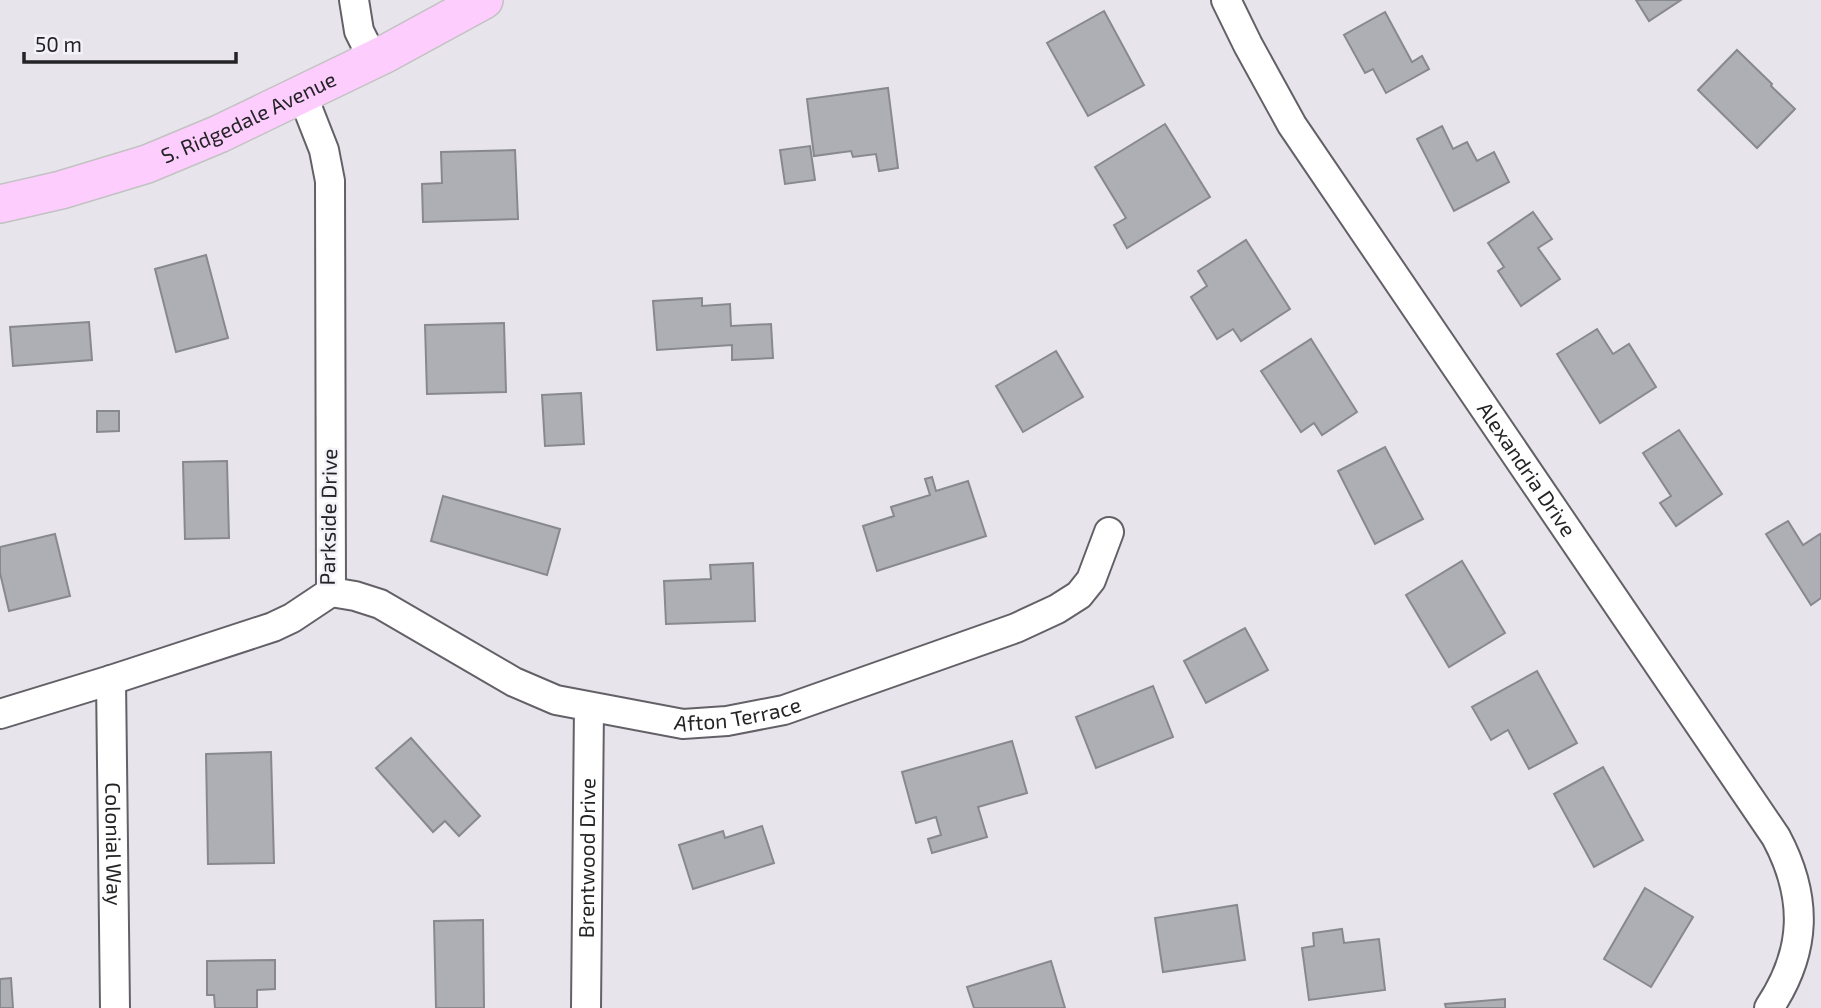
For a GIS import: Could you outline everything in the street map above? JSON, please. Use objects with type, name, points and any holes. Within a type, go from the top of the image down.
[{"type":"main road","name":"S. Ridgedale Avenue","points":[[0,204],[61,190],[147,164],[219,134],[373,59],[484,0]]},
{"type":"street","points":[[354,0],[359,31],[373,59]]},
{"type":"street","name":"Alexandria Drive","points":[[1226,0],[1292,125],[1776,837],[1796,884],[1799,916],[1809,949],[1786,979],[1769,1008]]},
{"type":"street","name":"Parkside Drive","points":[[0,714],[274,627],[331,592],[330,181],[324,150],[302,94]]},
{"type":"street","name":"Afton Terrace","points":[[331,592],[380,604],[514,682],[555,700],[683,724],[727,721],[784,710],[1016,628],[1057,609],[1079,595],[1091,580],[1109,532]]},
{"type":"street","name":"Colonial Way","points":[[111,680],[115,1008]]},
{"type":"street","name":"Brentwood Drive","points":[[586,1008],[589,707]]},
{"type":"building","points":[[1636,0],[1681,0],[1649,21]]},
{"type":"building","points":[[1104,11],[1144,85],[1088,116],[1047,43]]},
{"type":"building","points":[[1385,12],[1412,62],[1422,56],[1429,69],[1386,93],[1373,69],[1365,73],[1344,35]]},
{"type":"building","points":[[1737,50],[1795,109],[1757,148],[1698,90]]},
{"type":"building","points":[[888,88],[898,168],[879,171],[876,154],[853,157],[851,151],[814,156],[807,99]]},
{"type":"building","points":[[1165,124],[1210,197],[1127,248],[1114,225],[1126,218],[1095,167]]},
{"type":"building","points":[[1442,126],[1453,149],[1467,142],[1477,161],[1494,152],[1509,182],[1454,211],[1417,139]]},
{"type":"building","points":[[810,146],[815,180],[785,184],[780,150]]},
{"type":"building","points":[[515,150],[518,219],[423,222],[422,184],[442,183],[441,152]]},
{"type":"building","points":[[1533,212],[1552,239],[1538,248],[1560,279],[1521,306],[1498,271],[1504,267],[1488,243]]},
{"type":"building","points":[[1246,240],[1290,309],[1241,341],[1233,329],[1217,339],[1191,297],[1207,286],[1198,271]]},
{"type":"building","points":[[206,255],[228,338],[176,352],[155,269]]},
{"type":"building","points":[[702,298],[702,306],[730,304],[731,326],[771,324],[773,358],[732,360],[732,345],[657,350],[653,301]]},
{"type":"building","points":[[89,322],[92,360],[13,366],[10,327]]},
{"type":"building","points":[[504,323],[506,392],[427,394],[425,325]]},
{"type":"building","points":[[1597,329],[1613,354],[1629,344],[1656,387],[1600,423],[1557,354]]},
{"type":"building","points":[[1311,339],[1357,412],[1322,435],[1314,423],[1301,432],[1261,371]]},
{"type":"building","points":[[1056,351],[1083,397],[1023,432],[996,386]]},
{"type":"building","points":[[581,393],[584,444],[545,446],[542,395]]},
{"type":"building","points":[[97,411],[119,411],[119,431],[97,432]]},
{"type":"building","points":[[1679,430],[1722,494],[1676,526],[1660,503],[1671,496],[1643,453]]},
{"type":"building","points":[[1385,447],[1423,519],[1375,544],[1338,471]]},
{"type":"building","points":[[227,461],[229,538],[185,539],[183,462]]},
{"type":"building","points":[[932,477],[936,491],[968,481],[986,536],[877,571],[863,526],[894,516],[891,507],[930,495],[925,479]]},
{"type":"building","points":[[443,496],[560,529],[547,575],[431,541]]},
{"type":"building","points":[[1788,521],[1803,545],[1820,534],[1821,536],[1821,598],[1811,605],[1766,534]]},
{"type":"building","points":[[55,534],[70,596],[9,611],[0,573],[0,547]]},
{"type":"building","points":[[1462,561],[1505,633],[1449,667],[1406,595]]},
{"type":"building","points":[[753,563],[755,621],[666,624],[664,581],[711,579],[710,565]]},
{"type":"building","points":[[1245,628],[1268,670],[1206,703],[1184,661]]},
{"type":"building","points":[[1537,671],[1577,743],[1529,769],[1508,730],[1491,740],[1472,707]]},
{"type":"building","points":[[1153,686],[1173,737],[1096,768],[1076,717]]},
{"type":"building","points":[[411,738],[480,816],[459,836],[445,821],[433,832],[376,768]]},
{"type":"building","points":[[1012,741],[1027,793],[978,807],[987,837],[932,853],[928,839],[941,835],[936,817],[916,823],[902,772]]},
{"type":"building","points":[[271,752],[274,863],[208,864],[206,754]]},
{"type":"building","points":[[1603,767],[1643,840],[1594,867],[1554,794]]},
{"type":"building","points":[[762,826],[774,863],[693,889],[679,845],[723,831],[725,838]]},
{"type":"building","points":[[1645,888],[1693,917],[1651,987],[1604,959]]},
{"type":"building","points":[[1237,905],[1245,960],[1163,972],[1155,918]]},
{"type":"building","points":[[483,920],[484,1008],[436,1008],[434,921]]},
{"type":"building","points":[[1342,929],[1344,943],[1379,939],[1385,990],[1309,1000],[1302,948],[1314,946],[1313,933]]},
{"type":"building","points":[[275,960],[275,989],[257,990],[257,1008],[215,1008],[214,995],[207,995],[207,961]]},
{"type":"building","points":[[1051,961],[1065,1008],[974,1008],[967,987]]},
{"type":"building","points":[[11,978],[13,1008],[0,1008],[0,979]]},
{"type":"building","points":[[1505,999],[1505,1008],[1446,1008],[1445,1004]]}]
